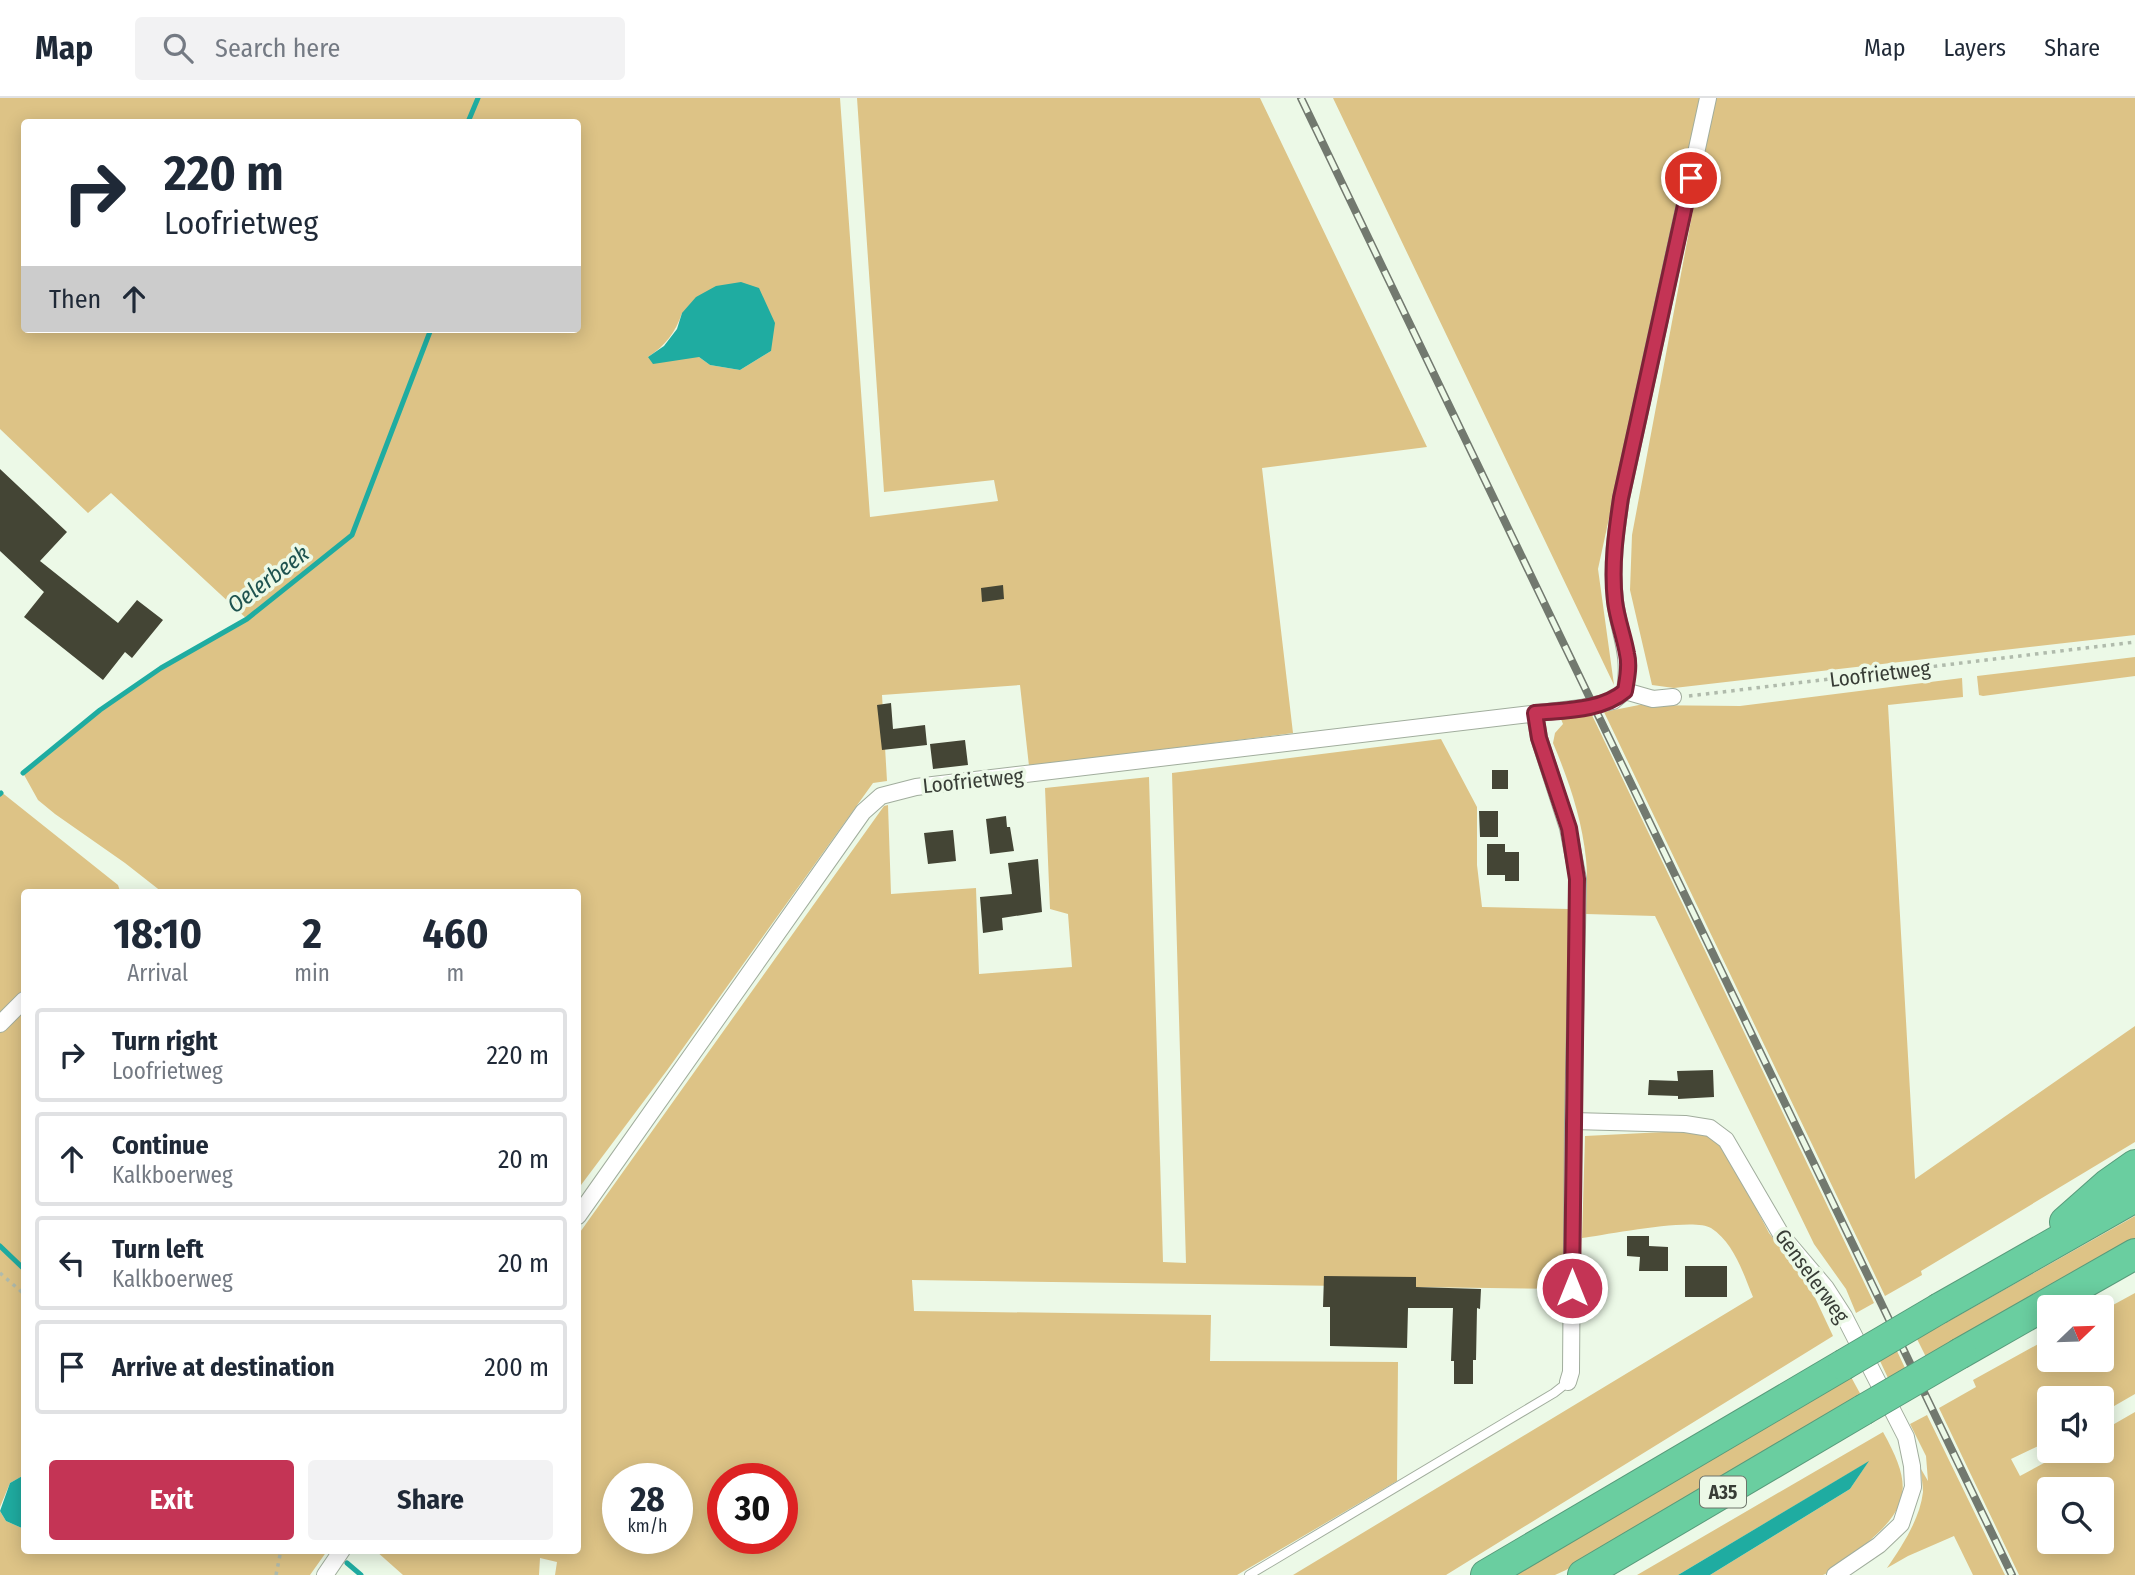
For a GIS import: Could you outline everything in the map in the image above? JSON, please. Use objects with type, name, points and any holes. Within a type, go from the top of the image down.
[{"type":"highway","name":"A35","points":[[2018,1263],[2108,1184],[2135,1165]]},
{"type":"highway","name":"A35","points":[[1486,1575],[1940,1308],[2135,1197]]},
{"type":"highway","name":"A35","points":[[1583,1575],[2135,1254]]},
{"type":"highway","name":"A35","points":[[2036,1311],[2135,1276]]},
{"type":"street","points":[[1673,697],[1653,699],[1625,691],[1629,669],[1628,654],[1615,601],[1613,574],[1617,524],[1708,98]]},
{"type":"street","name":"Loofrietweg","points":[[581,1212],[863,811],[881,796],[916,787],[1580,708],[1613,701],[1625,691]]},
{"type":"street","points":[[1535,713],[1539,738],[1569,828],[1577,879],[1572,1372],[1568,1382]]},
{"type":"street","points":[[0,1024],[21,1003]]},
{"type":"street","name":"Genselerweg","points":[[1573,1121],[1685,1124],[1710,1128],[1726,1140],[1782,1236],[1826,1288],[1844,1316],[1906,1437],[1913,1487],[1901,1524],[1879,1545],[1835,1575]]},
{"type":"street","points":[[325,1575],[339,1554]]},
{"type":"lane","points":[[1249,1575],[1555,1393],[1568,1382]]},
{"type":"path","name":"Loofrietweg","points":[[1673,697],[2135,642]]},
{"type":"path","points":[[0,1273],[21,1291]]},
{"type":"path","points":[[276,1575],[280,1554]]},
{"type":"shaded area","points":[[0,98],[840,98],[870,517],[998,501],[994,480],[884,492],[857,98],[1260,98],[1427,447],[1262,468],[1293,733],[1029,766],[1020,685],[882,695],[887,781],[873,783],[668,1069],[581,1185],[581,889],[158,889],[38,800],[23,773],[100,710],[161,668],[247,619],[111,493],[88,513],[0,429]],"holes":[[[682,313],[771,351],[740,370],[710,365],[699,357],[648,357],[669,338]]]},
{"type":"shaded area","points":[[1333,98],[1700,98],[1598,569],[1614,685]]},
{"type":"shaded area","points":[[1714,98],[2135,98],[2135,635],[1674,688],[1652,685],[1630,590],[1632,535]]},
{"type":"shaded area","points":[[2135,657],[2135,676],[1979,695],[1977,676]]},
{"type":"shaded area","points":[[1962,678],[1963,697],[1888,705],[1915,1179],[2135,1026],[2135,1142],[1921,1271],[1922,1275],[1885,1296],[1604,712],[1639,705],[1740,706]]},
{"type":"shaded area","points":[[1591,713],[1874,1303],[1856,1313],[1846,1289],[1814,1244],[1655,916],[1586,914],[1587,866],[1584,844],[1578,815],[1553,743],[1555,733],[1563,724],[1561,719]]},
{"type":"shaded area","points":[[1441,739],[1477,807],[1477,865],[1482,907],[1569,909],[1566,1289],[912,1280],[914,1311],[1211,1315],[1210,1361],[1398,1362],[1397,1481],[1237,1575],[555,1575],[557,1562],[540,1558],[539,1575],[403,1575],[379,1554],[581,1554],[581,1231],[884,806],[888,805],[891,894],[976,888],[979,974],[1072,967],[1068,914],[1050,909],[1045,788],[1149,777],[1163,1262],[1186,1263],[1172,773]]},
{"type":"shaded area","points":[[0,791],[118,885],[119,889],[21,889],[21,993],[0,1014]]},
{"type":"shaded area","points":[[21,1009],[21,1477],[10,1483],[0,1507],[0,1030]]},
{"type":"shaded area","points":[[1684,1131],[1710,1136],[1721,1146],[1769,1233],[1810,1287],[1833,1336],[1446,1575],[1293,1575],[1753,1297],[1732,1250],[1711,1228],[1687,1224],[1582,1238],[1585,1136]]},
{"type":"shaded area","points":[[2135,1216],[2135,1241],[1926,1357],[1917,1339]]},
{"type":"shaded area","points":[[2135,1293],[2135,1394],[2114,1406],[2114,1386],[2037,1386],[2037,1447],[2011,1459],[2020,1476],[2044,1463],[2114,1463],[2114,1424],[2135,1412],[2135,1575],[2019,1575],[1939,1408],[1976,1387],[1973,1380],[2037,1345],[2037,1372],[2114,1372],[2114,1304]]},
{"type":"shaded area","points":[[1897,1351],[1905,1368],[1888,1378],[1880,1361]]},
{"type":"shaded area","points":[[1850,1375],[1862,1397],[1566,1570],[1555,1575],[1508,1575]]},
{"type":"shaded area","points":[[1927,1415],[2005,1575],[1973,1575],[1954,1536],[1887,1568],[1918,1512],[1923,1492],[1921,1469],[1928,1481],[1926,1456],[1910,1424]]},
{"type":"shaded area","points":[[1883,1432],[1893,1451],[1902,1482],[1898,1507],[1878,1533],[1833,1570],[1823,1575],[1710,1575],[1850,1489],[1868,1462],[1678,1575],[1637,1575]]},
{"type":"shaded area","points":[[0,1511],[6,1521],[21,1528],[21,1554],[325,1554],[310,1575],[0,1575]]},
{"type":"water","points":[[741,282],[759,288],[775,323],[771,351],[740,370],[710,365],[699,357],[653,364],[648,357],[664,346],[677,329],[682,313],[696,297],[716,286]]},
{"type":"water","points":[[1869,1461],[1850,1489],[1710,1575],[1678,1575]]},
{"type":"water","points":[[21,1477],[21,1528],[6,1521],[0,1511],[10,1483]]},
{"type":"building","points":[[0,469],[67,532],[40,561],[118,623],[137,600],[163,620],[132,658],[125,652],[103,680],[24,617],[44,592],[0,551]]},
{"type":"building","points":[[1003,585],[1004,599],[982,602],[981,588]]},
{"type":"building","points":[[891,703],[893,729],[925,725],[927,745],[882,750],[877,705]]},
{"type":"building","points":[[965,740],[968,765],[933,769],[930,744]]},
{"type":"building","points":[[1492,770],[1508,770],[1508,789],[1492,789]]},
{"type":"building","points":[[1479,811],[1498,811],[1498,837],[1480,837]]},
{"type":"building","points":[[1006,816],[1014,851],[990,854],[986,819]]},
{"type":"building","points":[[953,830],[956,861],[928,864],[924,833]]},
{"type":"building","points":[[1487,844],[1505,844],[1505,852],[1519,852],[1519,881],[1505,881],[1505,875],[1487,875]]},
{"type":"building","points":[[1038,859],[1042,912],[1002,918],[1003,930],[983,933],[980,897],[1012,894],[1008,863]]},
{"type":"building","points":[[1713,1070],[1714,1097],[1678,1099],[1678,1096],[1648,1095],[1649,1080],[1678,1081],[1677,1071]]},
{"type":"building","points":[[1627,1236],[1649,1236],[1649,1246],[1668,1247],[1668,1271],[1639,1271],[1640,1257],[1627,1256]]},
{"type":"building","points":[[1685,1266],[1727,1266],[1727,1297],[1685,1297]]},
{"type":"building","points":[[1324,1276],[1416,1277],[1416,1287],[1481,1289],[1480,1309],[1477,1308],[1473,1384],[1454,1384],[1454,1361],[1451,1361],[1453,1308],[1408,1308],[1407,1348],[1330,1346],[1330,1307],[1323,1307]]},
{"type":"waterway","name":"Oelerbeek","points":[[469,119],[478,98]]},
{"type":"waterway","name":"Oelerbeek","points":[[23,773],[100,710],[161,668],[247,619],[352,535],[429,333]]},
{"type":"waterway","points":[[0,1246],[21,1266]]},
{"type":"waterway","points":[[347,1563],[361,1575]]},
{"type":"railway","points":[[1301,98],[2012,1575]]},
{"type":"route","points":[[1572,1288],[1577,879],[1569,828],[1539,738],[1535,713],[1594,706],[1613,701],[1625,691],[1629,669],[1615,601],[1615,537],[1621,498],[1691,178]]}]
